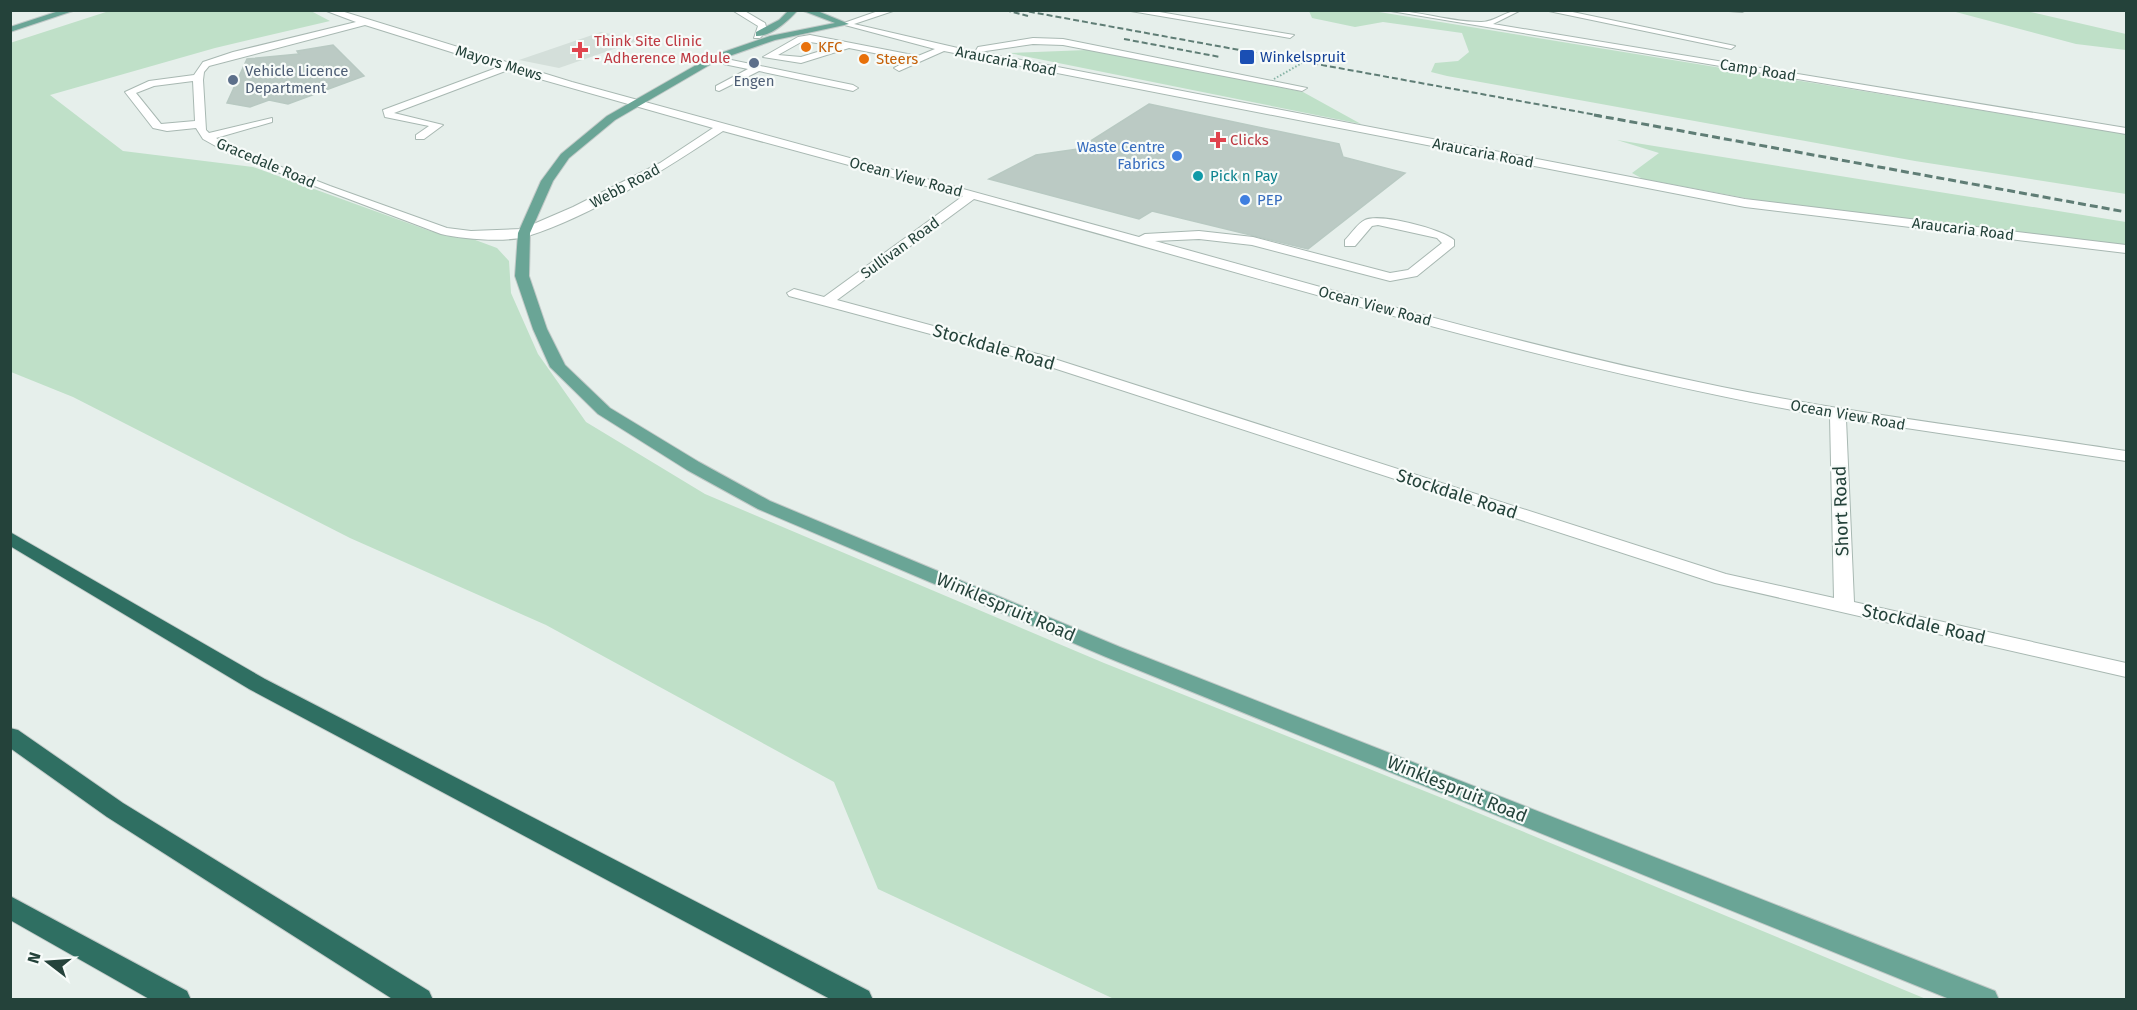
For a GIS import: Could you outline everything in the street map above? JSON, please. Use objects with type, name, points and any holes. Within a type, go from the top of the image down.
[{"type":"highway","points":[[10,538],[257,684],[859,999]]},
{"type":"highway","points":[[10,736],[115,810],[419,999]]},
{"type":"highway","points":[[10,907],[177,999]]},
{"type":"main road","points":[[10,30],[72,10]]},
{"type":"main road","points":[[714,59],[782,22],[794,10]]},
{"type":"main road","points":[[805,10],[845,24]]},
{"type":"main road","name":"Winklespruit Road","points":[[845,24],[789,34],[714,59],[611,118],[565,156],[547,181],[524,233],[522,276],[540,329],[558,368],[604,411],[693,466],[764,505],[1113,652],[1985,999]]},
{"type":"street","name":"Mayors Mews","points":[[328,10],[634,103]]},
{"type":"street","points":[[736,10],[762,25],[763,30],[757,36]]},
{"type":"street","points":[[845,24],[892,10]]},
{"type":"street","points":[[1129,10],[1290,35]]},
{"type":"street","name":"Camp Road","points":[[1389,10],[2127,131]]},
{"type":"street","points":[[1485,25],[1517,10]]},
{"type":"street","points":[[1548,10],[1731,46]]},
{"type":"street","points":[[1720,10],[1742,10]]},
{"type":"street","points":[[1205,22],[1221,14]]},
{"type":"street","points":[[200,124],[157,126],[130,92],[152,83],[199,77],[199,71],[206,64],[221,58],[364,22]]},
{"type":"street","name":"Araucaria Road","points":[[845,24],[942,48],[1713,198],[2127,249]]},
{"type":"street","points":[[850,45],[801,60],[768,57],[803,39],[850,45],[917,59]]},
{"type":"street","points":[[899,68],[942,48],[987,49],[1033,41],[1063,42],[1302,88]]},
{"type":"street","points":[[714,59],[853,88]]},
{"type":"street","points":[[719,88],[758,69],[778,64],[813,69]]},
{"type":"street","points":[[420,137],[438,125],[388,115],[387,112],[509,66]]},
{"type":"street","name":"Gracedale Road","points":[[199,77],[200,124],[207,137],[244,156],[445,231],[471,235],[524,233]]},
{"type":"street","name":"Ocean View Road","points":[[634,103],[720,128],[973,194],[1417,318],[1666,380],[1838,415],[2127,456]]},
{"type":"street","points":[[207,137],[268,120]]},
{"type":"street","name":"Webb Road","points":[[524,233],[641,179],[720,128]]},
{"type":"street","name":"Sullivan Road","points":[[827,301],[973,194]]},
{"type":"street","points":[[1134,239],[1173,235],[1225,237],[1253,241],[1390,277],[1412,273],[1449,243],[1441,235],[1378,221],[1368,223],[1350,243]]},
{"type":"street","name":"Stockdale Road","points":[[794,293],[1050,362],[1713,576],[2127,670]]},
{"type":"street","name":"Short Road","points":[[1838,415],[1844,606]]},
{"type":"path","points":[[1274,79],[1314,56]]},
{"type":"shaded area","name":"Think Site Clinic - Adherence Module","points":[[601,32],[640,40],[559,68],[519,60]]},
{"type":"green space","points":[[109,11],[311,11],[330,21],[215,48],[50,95],[123,151],[253,167],[430,231],[470,238],[497,248],[509,261],[511,293],[538,354],[586,422],[705,494],[1104,663],[1447,800],[1926,999],[1114,999],[878,889],[834,782],[546,625],[350,538],[73,397],[11,372],[10,43]]},
{"type":"green space","points":[[1309,11],[1373,11],[2126,134],[2126,194],[1915,161],[1447,76],[1431,72],[1435,63],[1458,61],[1469,52],[1462,33],[1383,22],[1355,27],[1312,18]]},
{"type":"green space","points":[[1952,11],[2027,11],[2126,34],[2126,50],[2076,44]]},
{"type":"green space","points":[[1087,50],[1303,92],[1361,124],[1009,53]]},
{"type":"green space","points":[[1617,140],[2126,222],[2126,246],[1756,200],[1643,179],[1632,173],[1659,153]]},
{"type":"building","points":[[333,45],[364,76],[288,104],[269,100],[250,107],[227,103],[247,59],[299,54],[297,51]]},
{"type":"building","name":"Pick n Pay","points":[[1149,104],[1339,144],[1343,157],[1405,173],[1308,249],[1152,211],[1139,219],[989,179],[1036,155],[1078,149]]},
{"type":"railway","points":[[1005,10],[1028,16]]},
{"type":"railway","points":[[1020,10],[1602,116]]},
{"type":"railway","points":[[1124,39],[1220,57]]},
{"type":"railway","points":[[1594,115],[2126,212]]},
{"type":"place","name":"KFC","points":[[806,47]]},
{"type":"place","name":"Think Site Clinic - Adherence Module","points":[[580,50]]},
{"type":"place","name":"Winkelspruit","points":[[1247,57]]},
{"type":"place","name":"Steers","points":[[864,59]]},
{"type":"place","name":"Engen","points":[[754,63]]},
{"type":"place","name":"Vehicle Licence Department","points":[[233,80]]},
{"type":"place","name":"Clicks","points":[[1218,140]]},
{"type":"place","name":"Waste Centre Fabrics","points":[[1177,156]]},
{"type":"place","name":"Pick n Pay","points":[[1198,176]]},
{"type":"place","name":"PEP","points":[[1245,200]]}]
